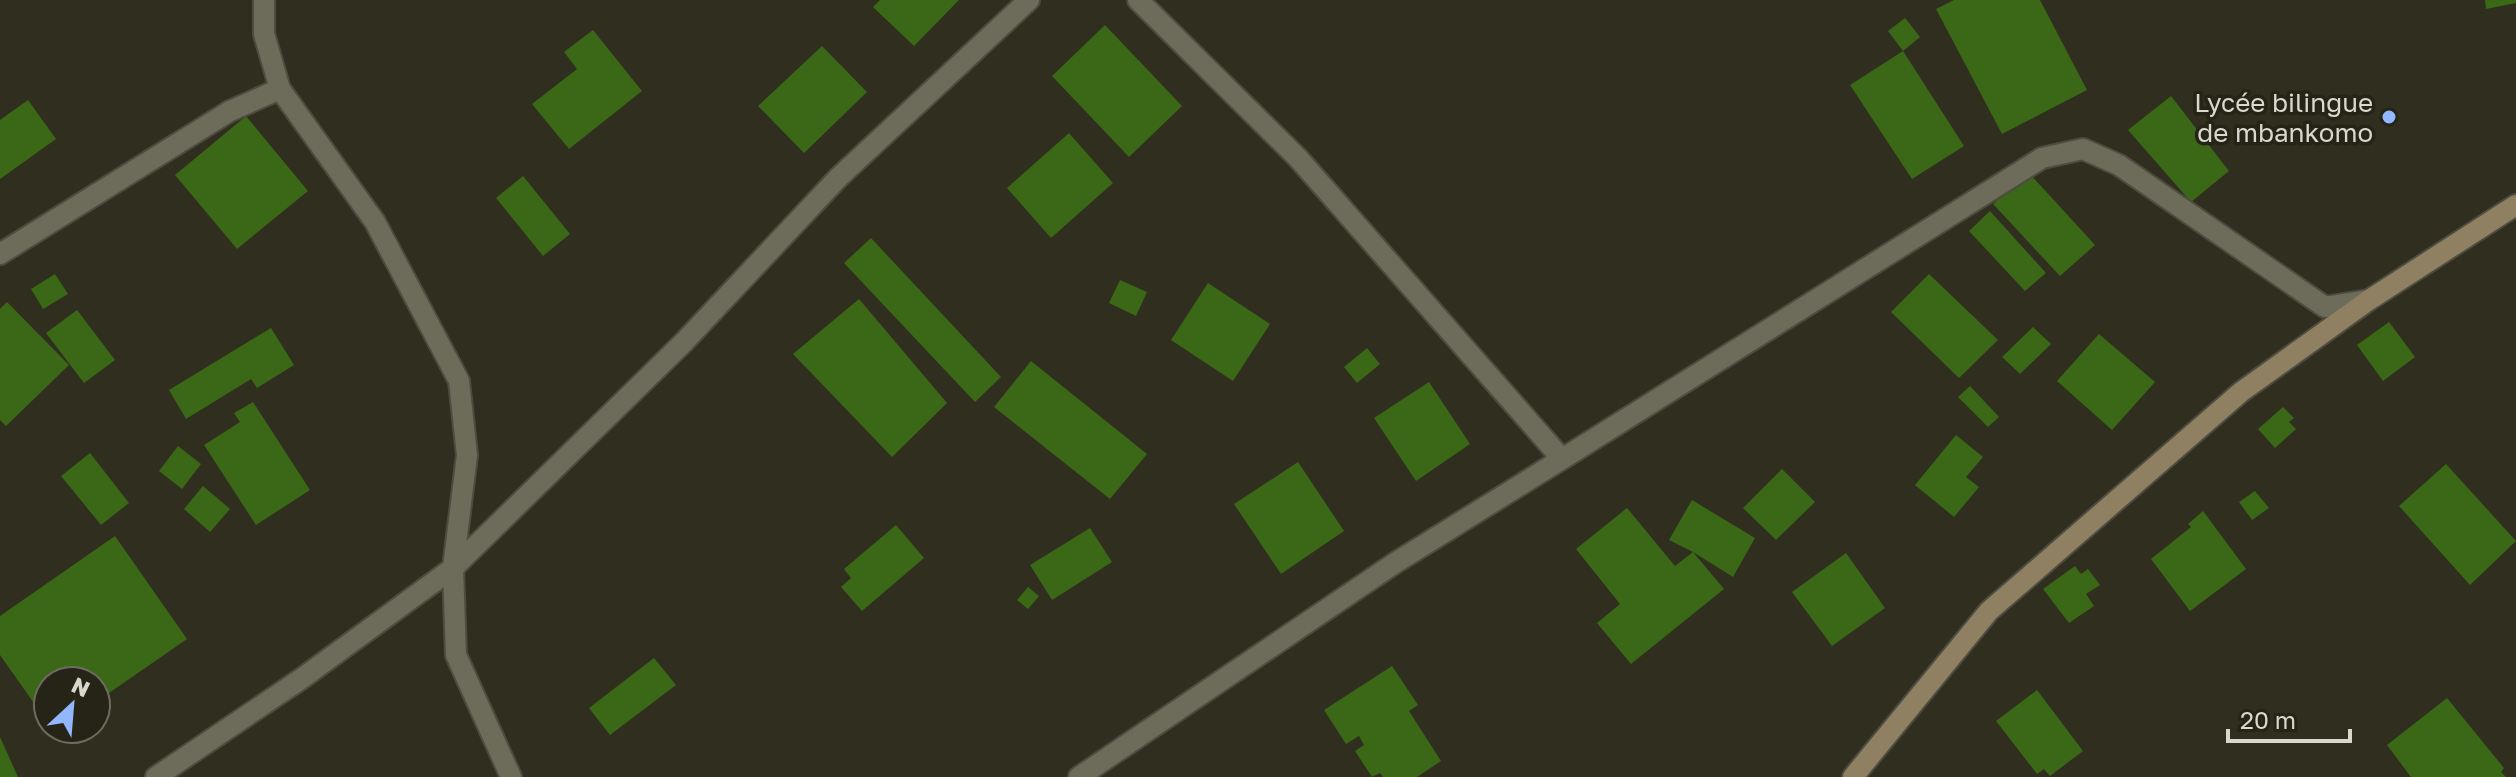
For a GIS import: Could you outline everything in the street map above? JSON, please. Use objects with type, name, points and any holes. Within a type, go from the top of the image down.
[{"type":"street","points":[[264,0],[264,34],[280,89],[375,222],[459,381],[467,455],[453,568],[456,655],[511,777]]},
{"type":"street","points":[[156,777],[301,679],[453,568],[684,342],[838,178],[1029,0]]},
{"type":"street","points":[[1138,0],[1298,158],[1562,459]]},
{"type":"street","points":[[0,254],[230,111],[280,89]]},
{"type":"street","points":[[1079,777],[1395,563],[2042,158],[2083,149],[2119,165],[2325,307],[2369,300]]},
{"type":"street","points":[[1853,777],[1989,611],[2241,392],[2369,300],[2516,205]]},
{"type":"building","points":[[880,0],[959,0],[914,46],[873,7]]},
{"type":"building","points":[[1954,0],[2040,0],[2087,90],[2002,134],[1936,9]]},
{"type":"building","points":[[2485,0],[2516,0],[2516,3],[2486,9]]},
{"type":"building","points":[[1905,18],[1920,37],[1903,51],[1888,31]]},
{"type":"building","points":[[1105,25],[1182,106],[1129,157],[1052,76]]},
{"type":"building","points":[[593,30],[642,91],[569,149],[532,104],[577,69],[564,52]]},
{"type":"building","points":[[822,46],[867,92],[804,153],[758,106]]},
{"type":"building","points":[[1903,51],[1964,146],[1912,179],[1850,85]]},
{"type":"building","points":[[2171,96],[2229,171],[2191,202],[2128,130]]},
{"type":"building","points":[[28,100],[56,139],[0,179],[0,120]]},
{"type":"building","points":[[246,116],[308,191],[237,249],[175,175]]},
{"type":"building","points":[[1069,133],[1113,183],[1051,238],[1007,188]]},
{"type":"building","points":[[2028,172],[2095,245],[2060,276],[1993,204]]},
{"type":"building","points":[[523,176],[570,234],[543,256],[496,198]]},
{"type":"building","points":[[1990,211],[2046,273],[2025,291],[1969,231]]},
{"type":"building","points":[[871,238],[1001,377],[975,402],[844,263]]},
{"type":"building","points":[[55,274],[68,294],[43,309],[31,289]]},
{"type":"building","points":[[1929,274],[1998,340],[1959,378],[1891,312]]},
{"type":"building","points":[[1120,280],[1147,292],[1136,316],[1109,303]]},
{"type":"building","points":[[1208,283],[1270,324],[1233,381],[1171,340]]},
{"type":"building","points":[[859,299],[947,403],[892,457],[793,354]]},
{"type":"building","points":[[7,302],[69,365],[6,426],[0,420],[0,309]]},
{"type":"building","points":[[77,310],[115,360],[84,383],[46,333]]},
{"type":"building","points":[[2389,322],[2415,357],[2383,381],[2357,345]]},
{"type":"building","points":[[2033,327],[2051,344],[2020,374],[2002,357]]},
{"type":"building","points":[[271,328],[294,365],[257,388],[251,379],[186,419],[169,390]]},
{"type":"building","points":[[2099,334],[2155,382],[2112,430],[2057,381]]},
{"type":"building","points":[[1367,348],[1380,364],[1357,383],[1344,367]]},
{"type":"building","points":[[1031,361],[1147,454],[1110,499],[994,407]]},
{"type":"building","points":[[1429,382],[1470,444],[1416,481],[1374,418]]},
{"type":"building","points":[[1970,386],[1999,417],[1988,427],[1958,397]]},
{"type":"building","points":[[253,402],[310,490],[256,525],[204,445],[240,422],[234,413]]},
{"type":"building","points":[[2283,407],[2294,418],[2289,422],[2296,429],[2275,448],[2258,429]]},
{"type":"building","points":[[1956,435],[1983,457],[1966,477],[1979,487],[1954,517],[1915,485]]},
{"type":"building","points":[[178,446],[201,464],[182,489],[159,471]]},
{"type":"building","points":[[90,453],[129,503],[101,525],[61,476]]},
{"type":"building","points":[[1298,462],[1344,531],[1281,574],[1234,504]]},
{"type":"building","points":[[2446,464],[2516,541],[2470,585],[2399,506]]},
{"type":"building","points":[[1782,469],[1815,502],[1776,540],[1743,508]]},
{"type":"building","points":[[203,486],[230,509],[210,532],[184,509]]},
{"type":"building","points":[[2255,491],[2269,508],[2252,520],[2239,502]]},
{"type":"building","points":[[1692,500],[1755,538],[1733,577],[1669,540]]},
{"type":"building","points":[[1627,508],[1675,566],[1693,552],[1724,589],[1631,664],[1597,623],[1620,604],[1576,549]]},
{"type":"building","points":[[2203,511],[2246,569],[2190,611],[2151,559],[2191,527],[2188,524]]},
{"type":"building","points":[[896,525],[924,558],[862,611],[841,587],[851,578],[844,569]]},
{"type":"building","points":[[1090,528],[1112,562],[1052,600],[1030,565]]},
{"type":"building","points":[[115,536],[187,639],[112,691],[112,665],[32,665],[32,700],[0,655],[0,616]]},
{"type":"building","points":[[1846,553],[1885,608],[1832,646],[1792,592]]},
{"type":"building","points":[[2075,566],[2081,574],[2088,569],[2100,585],[2086,594],[2094,606],[2069,623],[2043,589]]},
{"type":"building","points":[[1028,587],[1039,596],[1028,609],[1017,600]]},
{"type":"building","points":[[654,658],[676,685],[610,735],[589,708]]},
{"type":"building","points":[[1392,666],[1418,705],[1409,711],[1441,761],[1417,777],[1383,777],[1380,773],[1372,777],[1355,751],[1364,745],[1359,736],[1346,744],[1324,710]]},
{"type":"building","points":[[2037,690],[2083,751],[2050,776],[2044,769],[2037,774],[1996,721]]},
{"type":"building","points":[[2447,698],[2504,768],[2501,772],[2506,777],[2411,777],[2387,745]]},
{"type":"building","points":[[0,737],[18,777],[0,777]]},
{"type":"place","name":"Lycée bilingue de mbankomo","points":[[2389,117]]}]
